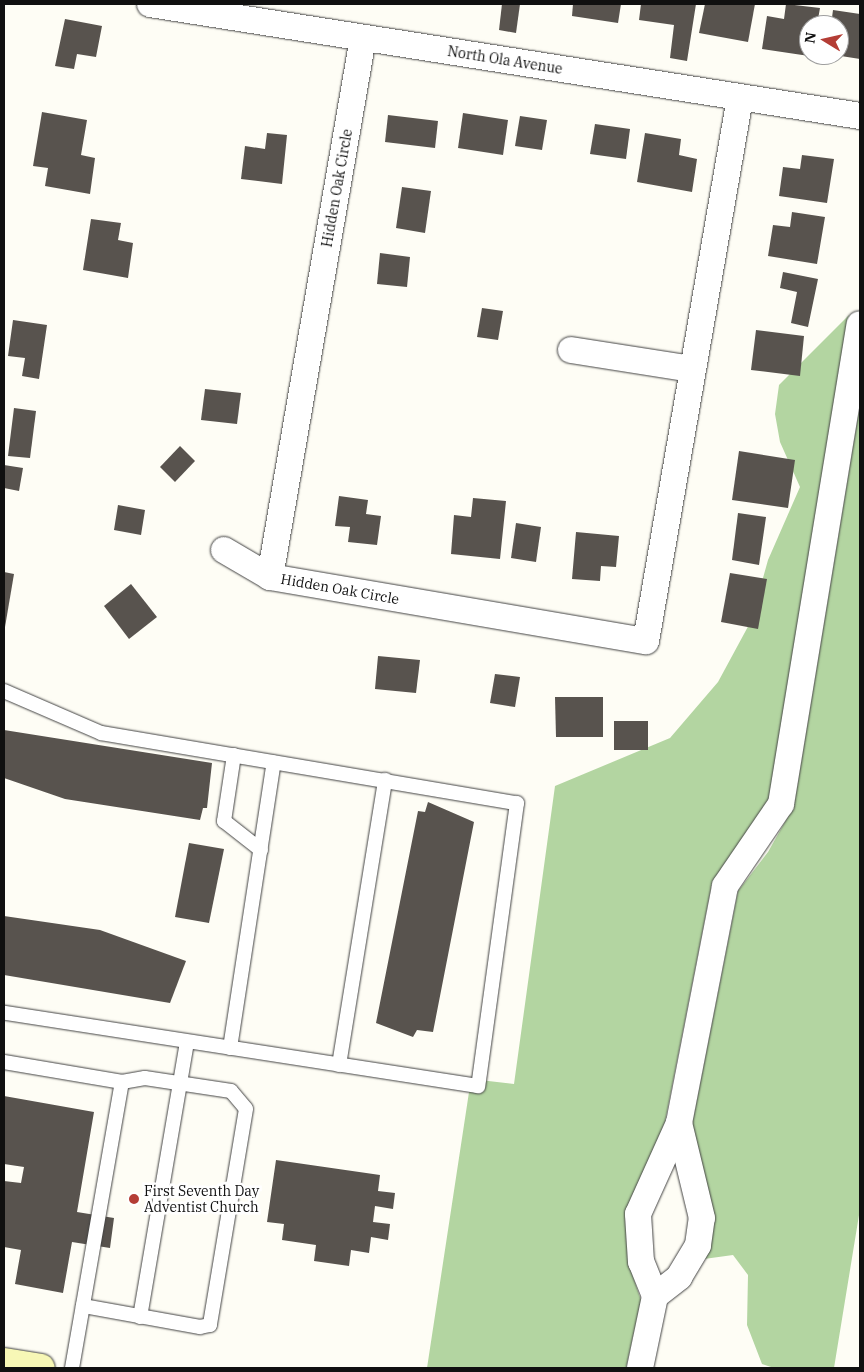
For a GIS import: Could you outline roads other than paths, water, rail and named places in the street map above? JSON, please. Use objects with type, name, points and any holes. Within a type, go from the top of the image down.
[{"type":"street","name":"North Ola Avenue","points":[[150,4],[860,116]]},
{"type":"street","name":"Hidden Oak Circle","points":[[363,38],[270,576],[646,642],[740,98]]},
{"type":"street","points":[[640,1368],[655,1296],[641,1262],[638,1214],[678,1124],[725,886],[781,804],[860,324]]},
{"type":"street","points":[[571,350],[693,369]]},
{"type":"street","points":[[224,550],[270,576]]},
{"type":"street","points":[[655,1296],[684,1269],[698,1245],[702,1218],[678,1124]]},
{"type":"street","points":[[7,1364],[41,1368]]},
{"type":"lane","points":[[4,691],[101,733],[517,803],[478,1086],[4,1013]]},
{"type":"lane","points":[[234,755],[224,821],[261,850]]},
{"type":"lane","points":[[230,1048],[274,762]]},
{"type":"lane","points":[[339,1065],[385,780]]},
{"type":"lane","points":[[140,1317],[187,1042]]},
{"type":"lane","points":[[4,1062],[122,1082],[145,1078],[231,1091],[242,1099],[246,1109],[210,1325],[200,1327],[83,1306]]},
{"type":"lane","points":[[72,1368],[122,1082]]},
{"type":"place","name":"First Seventh Day Adventist Church","points":[[134,1199]]}]
